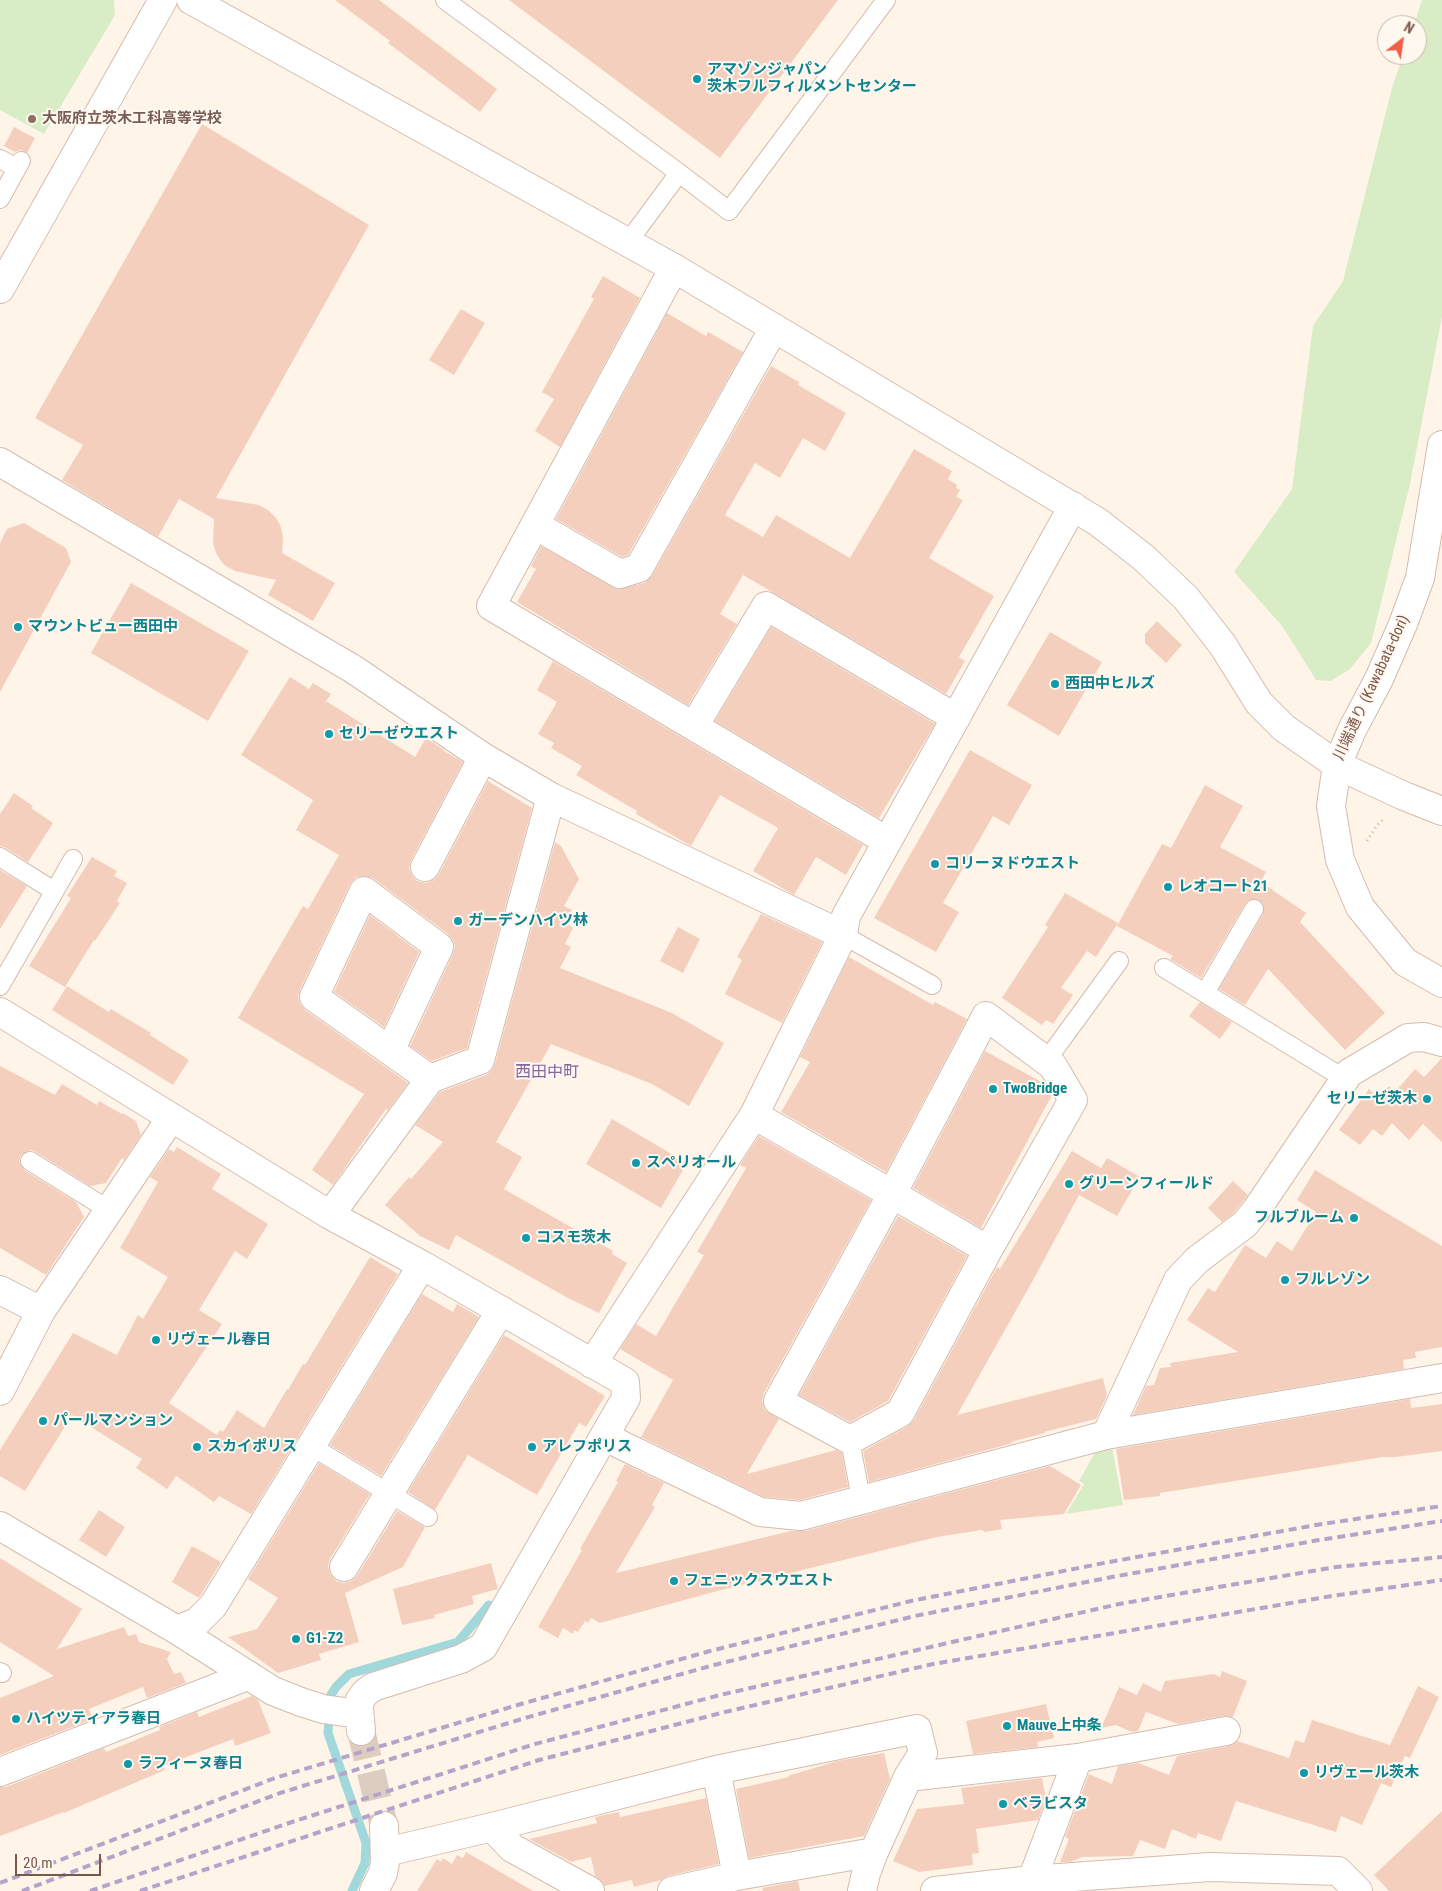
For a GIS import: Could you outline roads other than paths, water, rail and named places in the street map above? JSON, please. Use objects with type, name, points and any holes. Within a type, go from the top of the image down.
[{"type":"street","points":[[0,289],[163,0]]},
{"type":"street","points":[[191,0],[674,268],[1073,506],[1129,545],[1166,577],[1210,628],[1267,712],[1293,736],[1337,765],[1404,796],[1442,811]]},
{"type":"street","points":[[674,268],[492,606],[887,841]]},
{"type":"street","points":[[535,525],[620,574],[639,568],[774,328]]},
{"type":"street","name":"川端通り (Kawabata-dori)","points":[[1441,455],[1420,578],[1403,624],[1379,679],[1352,730],[1337,765],[1331,806],[1340,860],[1360,908],[1405,962],[1442,983]]},
{"type":"street","points":[[0,462],[353,669],[483,757],[552,797],[844,935]]},
{"type":"street","points":[[592,1364],[754,1114],[844,935],[846,916],[1073,506]]},
{"type":"street","points":[[694,726],[766,606],[956,718]]},
{"type":"street","points":[[425,867],[483,757]]},
{"type":"street","points":[[330,1215],[430,1078],[480,1060],[552,797]]},
{"type":"street","points":[[390,1051],[439,947],[364,892],[314,997],[390,1051],[430,1078]]},
{"type":"street","points":[[0,1012],[330,1215],[422,1265],[625,1382],[626,1398],[483,1647],[461,1659],[373,1687],[365,1693],[346,1716],[273,1691],[177,1630],[0,1526]]},
{"type":"street","points":[[986,1016],[1046,1061],[1053,1066],[1073,1100],[988,1250],[900,1413],[850,1440],[778,1401],[892,1194],[986,1016]]},
{"type":"street","points":[[1106,1435],[1178,1280],[1197,1260],[1244,1224],[1257,1209],[1349,1073],[1408,1038],[1424,1036],[1442,1042]]},
{"type":"street","points":[[754,1114],[988,1250]]},
{"type":"street","points":[[0,1391],[41,1311],[171,1118]]},
{"type":"street","points":[[177,1630],[197,1622],[213,1606],[422,1265]]},
{"type":"street","points":[[0,1290],[41,1311]]},
{"type":"street","points":[[344,1567],[501,1310]]},
{"type":"street","points":[[605,1437],[760,1512],[801,1516],[1106,1435],[1442,1378]]},
{"type":"street","points":[[0,1772],[247,1676]]},
{"type":"street","points":[[374,1891],[383,1873],[385,1839],[492,1827],[716,1770],[917,1729],[924,1753],[908,1776],[874,1852],[862,1891]]},
{"type":"street","points":[[908,1776],[1078,1758],[1226,1731]]},
{"type":"street","points":[[1032,1880],[1078,1758]]},
{"type":"street","points":[[716,1770],[737,1876]]},
{"type":"street","points":[[492,1827],[512,1848],[581,1889]]},
{"type":"street","points":[[672,1891],[737,1876],[874,1852]]},
{"type":"street","points":[[936,1891],[1032,1880],[1210,1867],[1338,1871],[1358,1891]]},
{"type":"lane","points":[[445,0],[729,211],[886,0]]},
{"type":"lane","points":[[0,159],[19,165],[0,199]]},
{"type":"lane","points":[[628,242],[679,173]]},
{"type":"lane","points":[[0,857],[54,891]]},
{"type":"lane","points":[[0,986],[73,859]]},
{"type":"lane","points":[[1206,993],[1254,909]]},
{"type":"lane","points":[[844,935],[932,985]]},
{"type":"lane","points":[[1046,1061],[1119,961]]},
{"type":"lane","points":[[1164,968],[1345,1079]]},
{"type":"lane","points":[[30,1161],[109,1210]]},
{"type":"lane","points":[[850,1440],[861,1500]]},
{"type":"lane","points":[[311,1446],[428,1517]]},
{"type":"waterway","points":[[352,1891],[365,1863],[366,1843],[328,1733],[331,1695],[349,1674],[458,1642],[489,1605]]},
{"type":"tunnel","points":[[361,1731],[384,1826]]},
{"type":"railway","points":[[0,1883],[275,1778],[521,1704],[710,1651],[911,1601],[1109,1562],[1316,1525],[1442,1506]]},
{"type":"railway","points":[[22,1891],[280,1793],[525,1718],[714,1665],[915,1616],[1112,1577],[1319,1540],[1442,1521]]},
{"type":"railway","points":[[90,1891],[292,1822],[535,1744],[720,1695],[1119,1604],[1336,1567],[1442,1557]]},
{"type":"railway","points":[[140,1891],[539,1760],[725,1712],[933,1664],[1332,1596],[1442,1580]]},
{"type":"place","name":"アマゾンジャパン 茨木フルフィルメントセンター","points":[[697,79]]},
{"type":"place","name":"大阪府立茨木工科高等学校","points":[[32,119]]},
{"type":"place","name":"マウントビュー西田中","points":[[18,627]]},
{"type":"place","name":"西田中ヒルズ","points":[[1055,684]]},
{"type":"place","name":"セリーゼウエスト","points":[[329,734]]},
{"type":"place","name":"コリーヌドウエスト","points":[[935,864]]},
{"type":"place","name":"レオコート21","points":[[1168,887]]},
{"type":"place","name":"ガーデンハイツ林","points":[[458,921]]},
{"type":"place","name":"TwoBridge","points":[[993,1089]]},
{"type":"place","name":"セリーゼ茨木","points":[[1427,1099]]},
{"type":"place","name":"スペリオール","points":[[636,1163]]},
{"type":"place","name":"グリーンフィールド","points":[[1069,1184]]},
{"type":"place","name":"フルブルーム","points":[[1354,1218]]},
{"type":"place","name":"コスモ茨木","points":[[526,1238]]},
{"type":"place","name":"フルレゾン","points":[[1285,1280]]},
{"type":"place","name":"リヴェール春日","points":[[156,1340]]},
{"type":"place","name":"パールマンション","points":[[43,1421]]},
{"type":"place","name":"スカイポリス","points":[[197,1447]]},
{"type":"place","name":"アレフポリス","points":[[532,1447]]},
{"type":"place","name":"フェニックスウエスト","points":[[674,1581]]},
{"type":"place","name":"G1-Z2","points":[[296,1639]]},
{"type":"place","name":"ハイツティアラ春日","points":[[16,1719]]},
{"type":"place","name":"Mauve上中条","points":[[1007,1726]]},
{"type":"place","name":"ラフィーヌ春日","points":[[128,1764]]},
{"type":"place","name":"リヴェール茨木","points":[[1304,1773]]},
{"type":"place","name":"ベラビスタ","points":[[1003,1804]]},
{"type":"district","name":"西田中町","points":[[547,1073]]}]
